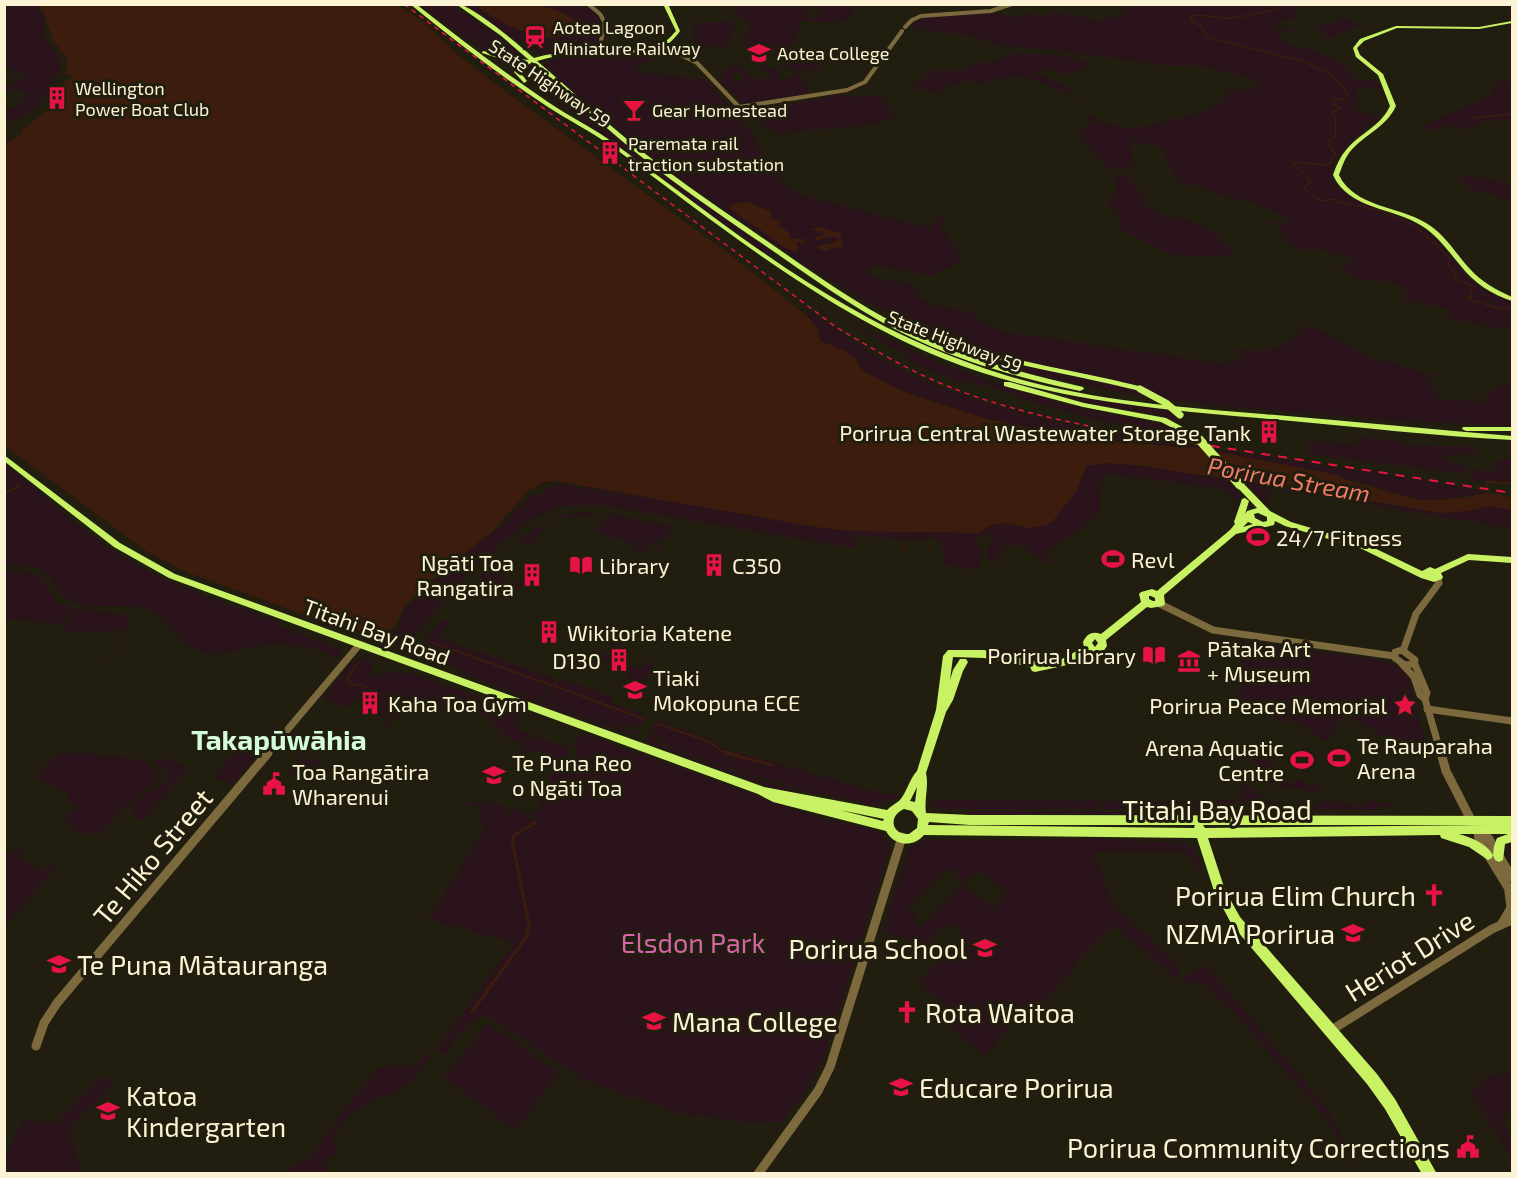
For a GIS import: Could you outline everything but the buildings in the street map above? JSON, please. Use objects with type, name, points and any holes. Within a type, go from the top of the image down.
[{"type":"main road","name":"State Highway 59","points":[[412,4],[548,104],[609,142],[711,219],[837,305],[920,347],[1001,376],[1105,400],[1199,411],[1467,432],[1512,431]]},
{"type":"main road","name":"State Highway 59","points":[[458,4],[518,48],[637,151],[723,214],[863,309],[901,330],[959,354],[1025,375],[1092,392],[1204,407],[1467,432]]},
{"type":"main road","points":[[518,48],[532,56],[550,57],[661,46],[675,40],[681,33],[680,26],[667,4]]},
{"type":"main road","points":[[1512,22],[1479,28],[1402,26],[1390,28],[1358,42],[1354,48],[1356,54],[1380,74],[1393,106],[1385,118],[1348,149],[1336,175],[1340,184],[1354,196],[1409,217],[1434,231],[1477,280],[1493,291],[1512,299]]},
{"type":"main road","points":[[466,43],[501,58],[532,61],[571,54],[598,53]]},
{"type":"main road","points":[[544,71],[543,63],[550,57]]},
{"type":"main road","points":[[532,61],[519,69],[517,74],[520,78],[609,142]]},
{"type":"main road","points":[[837,305],[844,313],[878,332],[961,368],[1051,397],[1163,420],[1197,437]]},
{"type":"main road","points":[[863,309],[933,339],[969,351],[1140,389],[1166,403],[1180,415],[1272,520],[1265,525],[1253,522],[1240,484]]},
{"type":"main road","points":[[1467,432],[1512,439]]},
{"type":"main road","name":"Titahi Bay Road","points":[[4,457],[77,515],[144,562],[191,584],[762,791],[888,815]]},
{"type":"main road","points":[[1233,532],[1245,501]]},
{"type":"main road","points":[[941,711],[941,699],[949,660],[955,664],[962,659],[981,660],[1032,669],[1064,662],[1091,648],[1103,647],[1104,643],[1101,639],[1146,603],[1155,605],[1233,532],[1249,514],[1256,510],[1268,513],[1288,524],[1365,547],[1432,575],[1468,557],[1512,560]]},
{"type":"main road","points":[[1233,532],[1265,525],[1288,524]]},
{"type":"main road","points":[[901,806],[909,797],[921,773],[941,711],[948,700],[962,659]]},
{"type":"main road","points":[[921,773],[924,779],[918,801],[922,815],[922,830],[916,836],[902,837],[889,827],[888,815],[893,809],[901,806],[912,807],[922,815]]},
{"type":"main road","name":"Titahi Bay Road","points":[[762,791],[774,798],[889,827]]},
{"type":"main road","name":"Titahi Bay Road","points":[[922,815],[970,820],[1512,820]]},
{"type":"main road","points":[[1197,820],[1220,891],[1236,921],[1382,1092],[1430,1173]]},
{"type":"main road","name":"Titahi Bay Road","points":[[922,830],[1201,833],[1512,830]]},
{"type":"main road","points":[[1428,832],[1466,840],[1494,856],[1502,841],[1512,837]]},
{"type":"street","points":[[588,4],[604,20],[598,53]]},
{"type":"street","points":[[661,46],[697,63],[739,107],[861,86],[904,29],[918,16],[986,12],[1012,4]]},
{"type":"street","points":[[571,54],[590,52],[600,45]]},
{"type":"street","points":[[1403,651],[1408,629],[1429,591],[1438,583],[1432,575]]},
{"type":"street","points":[[1159,599],[1202,626],[1213,630],[1394,656],[1414,677],[1420,695],[1425,699]]},
{"type":"street","name":"Te Hiko Street","points":[[36,1046],[44,1023],[54,1006],[359,645]]},
{"type":"street","points":[[1394,656],[1397,651],[1413,656],[1427,693],[1425,699],[1427,709],[1443,764],[1471,820],[1478,831],[1489,840],[1510,891],[1511,908],[1501,925]]},
{"type":"street","points":[[1402,664],[1414,663]]},
{"type":"street","points":[[1427,709],[1512,721]]},
{"type":"street","points":[[758,1173],[802,1114],[830,1067],[902,837]]},
{"type":"street","points":[[1494,856],[1512,878]]},
{"type":"street","name":"Heriot Drive","points":[[1330,1030],[1512,920]]},
{"type":"green space","points":[[5,4],[35,5],[43,14],[45,38],[59,57],[60,74],[55,75],[49,90],[37,107],[7,125],[11,120],[5,120],[5,111],[15,108],[27,94],[16,89],[6,91],[6,88],[27,75],[19,72],[8,77],[15,70],[5,67],[7,65],[5,63]]},
{"type":"green space","points":[[419,5],[452,5],[503,39],[527,60],[503,57],[483,50]]},
{"type":"green space","points":[[460,5],[581,5],[591,9],[599,16],[601,24],[598,43],[593,50],[540,54]]},
{"type":"green space","points":[[733,5],[794,5],[812,13],[805,20],[818,18],[821,13],[808,6],[810,5],[855,7],[848,21],[830,20],[843,27],[827,22],[801,21],[793,42],[787,50],[798,53],[792,55],[752,52],[741,46],[751,25],[748,23],[752,19],[742,20],[737,11],[720,12],[736,10]]},
{"type":"green space","points":[[1122,5],[1301,5],[1300,8],[1316,14],[1298,8],[1293,12],[1296,19],[1273,23],[1275,27],[1291,28],[1295,31],[1278,31],[1284,42],[1333,59],[1349,71],[1356,80],[1380,82],[1382,89],[1355,87],[1358,98],[1354,109],[1380,117],[1350,143],[1336,160],[1332,176],[1336,185],[1355,199],[1426,230],[1473,281],[1489,292],[1512,301],[1512,331],[1449,318],[1448,309],[1415,301],[1411,304],[1401,296],[1409,291],[1398,285],[1387,281],[1362,279],[1339,268],[1354,262],[1348,257],[1312,248],[1309,251],[1293,245],[1285,239],[1278,224],[1259,220],[1286,223],[1290,220],[1261,206],[1207,191],[1205,187],[1180,183],[1160,147],[1130,140],[1134,168],[1109,169],[1078,135],[1091,123],[1087,116],[1093,116],[1098,122],[1134,129],[1202,113],[1218,104],[1231,89],[1251,90],[1256,86],[1256,81],[1252,78],[1198,65],[1170,66],[1055,50],[1005,46],[970,36],[911,28],[914,23],[928,16],[968,13],[994,13],[1014,17],[1026,13],[1048,17],[1053,12],[1079,16],[1097,22],[1126,12]]},
{"type":"green space","points":[[1341,14],[1343,14],[1343,19],[1377,30],[1358,26],[1332,37],[1326,36],[1321,31],[1302,30],[1319,30],[1318,23],[1328,24],[1341,20]]},
{"type":"green space","points":[[731,21],[735,25],[726,50],[723,47],[693,44],[694,23]]},
{"type":"green space","points":[[657,53],[659,58],[636,66],[639,72],[706,80],[751,131],[770,170],[775,172],[788,188],[801,195],[919,225],[931,227],[938,215],[947,217],[940,229],[947,234],[963,260],[930,276],[885,267],[869,266],[866,271],[876,277],[917,288],[918,297],[931,304],[973,312],[975,317],[995,329],[1010,333],[1225,364],[1240,360],[1239,349],[1261,351],[1286,344],[1309,324],[1370,357],[1440,377],[1426,376],[1440,399],[1485,402],[1488,398],[1484,394],[1512,380],[1512,426],[1390,420],[1210,405],[1120,393],[1023,372],[961,352],[964,344],[911,324],[862,299],[727,212],[576,97],[544,65],[551,61],[579,56]],"holes":[[[750,202],[772,212],[770,218],[779,219],[781,223],[778,227],[790,234],[788,238],[802,239],[802,244],[797,241],[798,247],[782,246],[730,209],[732,205]],[[820,227],[840,237],[843,245],[840,249],[833,248],[826,251],[817,248],[818,245],[840,239],[832,236],[818,241],[816,236],[824,235],[824,233],[810,230]]]},
{"type":"green space","points":[[813,53],[821,59],[821,62],[817,63],[823,66],[802,71],[804,74],[799,76],[808,81],[802,82],[810,93],[742,103],[717,78],[725,69],[737,66],[738,71],[733,74],[734,82],[746,81],[739,67],[746,68],[745,71],[754,78],[771,78],[768,71],[758,66],[769,63],[767,67],[778,70],[775,72],[791,71],[776,73],[780,79],[796,76],[798,72],[791,67],[792,65],[784,69],[782,67],[785,62],[780,60],[813,55]]},
{"type":"green space","points":[[1014,53],[1058,55],[1089,63],[1083,68],[1084,71],[1076,70],[1070,75],[1046,69],[1035,72],[1068,88],[1082,112],[1067,93],[1027,77],[1014,76],[979,84],[971,80],[942,87],[944,93],[928,92],[913,85],[928,76],[922,73],[936,73],[938,69],[959,72],[978,62],[988,64]]},
{"type":"green space","points":[[533,63],[590,114],[650,162],[711,209],[774,253],[767,255],[521,75],[521,70],[525,66]]},
{"type":"green space","points":[[1505,80],[1512,84],[1512,119],[1476,123],[1474,131],[1455,125],[1429,131],[1420,127],[1492,95],[1493,89],[1473,86],[1494,88],[1496,81]]},
{"type":"green space","points":[[842,94],[853,97],[875,96],[880,98],[894,114],[893,117],[879,123],[777,134],[761,125],[763,115],[768,108]]},
{"type":"green space","points":[[1113,174],[1126,174],[1141,192],[1144,203],[1167,219],[1183,218],[1220,235],[1217,239],[1234,249],[1231,254],[1225,257],[1172,255],[1119,228],[1121,217],[1107,203],[1116,189]]},
{"type":"green space","points":[[1464,175],[1512,184],[1512,201],[1469,188],[1457,176]]},
{"type":"green space","points":[[826,306],[851,323],[939,363],[1066,405],[1169,426],[1185,436],[1101,421],[1028,401],[1014,394],[974,382],[960,383],[908,361],[908,356],[849,324],[824,307]]},
{"type":"green space","points":[[807,309],[858,344],[911,374],[984,402],[1022,413],[1137,437],[1480,490],[1485,493],[1431,501],[1421,500],[1333,474],[1198,448],[1075,439],[1058,436],[1054,432],[988,419],[904,392],[862,370],[855,359],[844,350],[820,341]]},
{"type":"green space","points":[[1069,396],[1172,411],[1185,424],[1160,415],[1068,399]]},
{"type":"green space","points":[[1352,438],[1394,440],[1409,445],[1475,447],[1479,451],[1442,457],[1444,461],[1469,467],[1467,472],[1461,473],[1309,454],[1307,447],[1309,443],[1322,441],[1355,444],[1361,442]]},
{"type":"green space","points":[[1512,458],[1512,482],[1470,480],[1469,475],[1474,468],[1487,472],[1496,471],[1493,463]]},
{"type":"green space","points":[[1120,463],[1228,479],[1241,500],[1238,498],[1237,511],[1235,498],[1223,489],[1109,474],[1102,478],[1099,515],[1045,554],[1054,560],[1048,564],[1026,549],[1026,546],[1010,545],[1010,549],[1003,548],[999,563],[986,558],[990,543],[995,539],[986,533],[976,537],[979,541],[974,542],[977,547],[982,546],[983,548],[979,567],[974,570],[944,564],[945,557],[939,539],[903,540],[857,535],[853,540],[856,541],[854,548],[600,505],[564,506],[531,519],[466,575],[409,642],[404,644],[391,644],[372,638],[397,631],[405,610],[438,577],[503,524],[532,494],[542,495],[546,488],[555,484],[665,502],[555,481],[544,482],[530,489],[493,531],[423,587],[405,606],[394,628],[374,635],[331,624],[186,572],[146,551],[199,544],[419,475],[1083,473],[1089,464]]},
{"type":"green space","points":[[6,465],[84,529],[130,561],[191,590],[276,621],[281,627],[315,640],[313,642],[318,641],[340,648],[342,654],[331,660],[328,659],[331,656],[312,647],[309,650],[293,645],[277,644],[223,653],[197,650],[185,643],[165,620],[144,608],[76,603],[65,598],[52,579],[39,569],[5,565]]},
{"type":"green space","points":[[1244,481],[1440,513],[1488,507],[1512,510],[1512,528],[1268,489],[1268,506]]},
{"type":"green space","points":[[581,512],[595,513],[592,516],[553,520],[540,527],[543,531],[532,546],[517,543],[547,522],[563,516]]},
{"type":"green space","points":[[608,514],[674,526],[657,552],[654,552],[663,540],[656,538],[646,550],[620,538],[616,539],[594,532]]},
{"type":"green space","points":[[633,546],[643,549],[643,553],[630,549]]},
{"type":"green space","points":[[499,559],[501,560],[499,563],[506,568],[501,571],[508,584],[524,581],[518,589],[479,577]]},
{"type":"green space","points":[[5,570],[29,572],[45,582],[57,601],[70,608],[61,626],[5,618]]},
{"type":"green space","points":[[74,609],[129,615],[128,624],[90,700],[122,631],[64,632],[66,628],[63,628]]},
{"type":"green space","points":[[442,620],[449,622],[439,638],[468,648],[477,654],[480,652],[555,679],[538,700],[465,674],[457,668],[458,666],[454,667],[423,656],[420,647]]},
{"type":"green space","points":[[616,624],[632,629],[610,662],[601,659],[598,664],[605,669],[590,664],[594,663],[599,655],[597,652],[609,656],[613,650],[609,647],[614,638],[604,634],[598,642],[596,641],[605,628],[612,630]]},
{"type":"green space","points":[[1236,640],[1384,661],[1399,667],[1408,676],[1427,749],[1402,746],[1344,715],[1327,741],[1287,718],[1283,723],[1253,707],[1246,707],[1233,700],[1244,677]]},
{"type":"green space","points":[[365,658],[369,659],[373,666],[367,680],[376,675],[403,671],[522,712],[516,721],[520,727],[519,730],[534,735],[523,738],[519,743],[507,738],[489,719],[479,713],[424,703],[411,704],[404,715],[392,719],[384,729],[387,719],[400,708],[395,706],[386,717],[375,714],[381,696],[362,696],[348,708],[323,699],[351,663]]},
{"type":"green space","points":[[656,660],[647,677],[643,676],[643,682],[650,682],[642,685],[638,683],[639,678],[633,682],[626,676],[627,673],[621,672],[626,665],[641,668]]},
{"type":"green space","points":[[562,679],[613,697],[611,703],[648,716],[642,725],[625,728],[554,706],[554,702],[551,704],[540,701],[557,681]]},
{"type":"green space","points":[[486,685],[626,730],[640,729],[634,733],[627,733],[542,706]]},
{"type":"green space","points":[[657,720],[715,741],[722,748],[889,795],[894,793],[901,795],[871,805],[826,794],[817,795],[787,786],[669,748],[652,729]]},
{"type":"green space","points":[[651,732],[664,748],[804,794],[776,789],[651,745],[647,737]]},
{"type":"green space","name":"Elsdon Park","points":[[582,733],[816,817],[874,830],[888,839],[890,848],[826,1051],[810,1084],[783,1122],[749,1123],[694,1114],[693,1117],[585,1081],[489,1017],[481,1015],[458,1035],[446,1053],[435,1051],[514,943],[428,919],[486,828],[480,821],[482,811],[480,807],[460,801],[492,803],[505,807],[507,816],[515,808],[536,822],[537,819],[523,808],[537,813],[542,793],[547,786],[555,763],[538,750],[527,752],[522,760],[516,759],[525,745],[521,743],[524,739],[535,736],[560,746],[567,746],[569,751],[558,771],[562,772],[578,751],[573,747]]},
{"type":"green space","points":[[249,737],[267,744],[233,784],[214,777]]},
{"type":"green space","points":[[1249,744],[1258,754],[1279,768],[1275,773],[1282,782],[1292,783],[1298,779],[1313,787],[1329,785],[1308,793],[1302,788],[1293,789],[1272,784],[1257,770],[1250,755]]},
{"type":"green space","points":[[58,753],[96,753],[96,756],[133,758],[150,765],[156,770],[159,778],[125,806],[101,834],[75,832],[63,816],[79,806],[68,803],[68,792],[34,778]]},
{"type":"green space","points":[[301,756],[323,764],[316,774],[309,772],[303,779],[286,773]]},
{"type":"green space","points":[[160,757],[189,768],[143,820],[134,817],[131,805],[169,776],[167,770],[160,769],[153,763]]},
{"type":"green space","points":[[1245,784],[1264,798],[1286,806],[1304,807],[1332,800],[1361,807],[1369,798],[1381,805],[1385,801],[1396,807],[1380,807],[1379,810],[1253,809],[1241,801],[1242,786]]},
{"type":"green space","points":[[1239,794],[1230,810],[1103,809],[1101,801],[1198,802],[1204,807],[1212,808],[1217,805],[1216,800],[1229,801]]},
{"type":"green space","points":[[928,800],[1098,801],[1100,809],[941,809],[932,806]]},
{"type":"green space","points":[[970,811],[1311,812],[1312,814],[1311,816],[1186,817],[1065,813],[970,816]]},
{"type":"green space","name":"Porirua School","points":[[1098,839],[1182,843],[1191,847],[1203,874],[1185,852],[1094,852],[1113,905],[1179,966],[1179,974],[1173,977],[1114,925],[1076,963],[1073,971],[1028,1020],[1024,1015],[1020,1015],[985,1056],[926,1006],[929,1002],[942,1009],[949,1008],[918,982],[961,940],[964,934],[952,924],[947,924],[926,944],[917,947],[908,939],[883,932],[909,849],[925,840]],"holes":[[[948,868],[965,882],[979,870],[1008,894],[993,909],[963,884],[919,927],[913,921],[917,916],[908,907]]]},
{"type":"green space","points":[[22,846],[21,859],[42,871],[51,865],[58,866],[5,925],[5,856]]},
{"type":"green space","points":[[1206,965],[1326,1107],[1355,1162],[1353,1166],[1327,1119],[1238,1017],[1202,983],[1180,983],[1182,978]]},
{"type":"green space","points":[[488,1023],[559,1072],[516,1130],[444,1078]]},
{"type":"green space","points":[[430,1053],[433,1054],[408,1085],[390,1095],[379,1096],[342,1122],[333,1141],[338,1147],[335,1155],[329,1158],[324,1166],[329,1173],[280,1173],[310,1158],[355,1095],[379,1068],[405,1063],[412,1068]]},
{"type":"green space","points":[[1512,1071],[1512,1113],[1502,1116],[1503,1124],[1512,1138],[1512,1158],[1471,1094],[1484,1078]]},
{"type":"green space","points":[[102,1076],[114,1085],[69,1128],[79,1163],[78,1173],[5,1173],[5,1158],[23,1120],[54,1123]]},
{"type":"water","name":"Porirua Stream","points":[[37,5],[397,5],[425,23],[459,56],[528,108],[732,256],[807,316],[818,330],[820,341],[844,350],[855,359],[862,370],[904,392],[988,419],[1054,432],[1058,436],[1198,448],[1333,474],[1353,482],[1421,500],[1444,500],[1484,494],[1498,495],[1512,498],[1512,510],[1490,506],[1440,513],[1286,486],[1147,466],[1108,463],[1086,466],[1077,490],[1053,521],[1046,525],[1029,528],[1004,523],[992,525],[977,533],[848,531],[555,481],[544,482],[530,489],[493,531],[423,587],[405,606],[394,628],[374,635],[331,624],[186,572],[146,551],[5,446],[4,144],[21,135],[23,129],[50,108],[65,80],[71,79],[72,75],[65,75],[68,60],[53,40],[44,13]]},
{"type":"water","points":[[476,5],[532,5],[559,12],[580,26],[570,34],[543,37],[497,20]]},
{"type":"water","points":[[747,202],[772,212],[770,218],[781,221],[778,227],[790,234],[788,238],[805,239],[804,243],[796,242],[799,250],[796,252],[787,249],[729,208],[732,204]]},
{"type":"water","points":[[820,227],[840,233],[843,245],[840,249],[833,248],[826,251],[817,248],[817,246],[840,239],[832,236],[817,240],[815,237],[824,235],[824,233],[810,229]]},
{"type":"waterway","points":[[1267,4],[1279,6],[1276,9],[1240,17],[1190,16],[1192,19],[1190,20],[1201,26],[1207,37],[1302,61],[1331,74],[1346,91],[1348,94],[1346,98],[1333,101],[1334,105],[1342,109],[1332,112],[1335,117],[1336,135],[1327,142],[1337,156],[1332,157],[1330,163],[1325,165],[1292,162],[1311,181],[1304,189],[1321,201],[1334,199],[1337,202],[1371,208],[1413,225],[1450,258],[1448,265],[1456,274],[1453,277],[1473,287],[1470,294],[1472,297],[1466,298],[1500,309],[1512,307]]},
{"type":"waterway","points":[[1472,118],[1512,114]]},
{"type":"waterway","points":[[1488,495],[1487,482],[1512,483]]},
{"type":"waterway","points":[[4,494],[21,485]]},
{"type":"waterway","points":[[901,545],[907,549]]},
{"type":"waterway","points":[[434,643],[551,685]]},
{"type":"waterway","points":[[356,665],[348,678],[349,683],[367,687]]},
{"type":"waterway","points":[[554,686],[644,719]]},
{"type":"waterway","points":[[658,724],[710,742],[721,751],[732,754]]},
{"type":"waterway","points":[[727,753],[771,765]]},
{"type":"waterway","points":[[472,1012],[527,936],[529,925],[512,840],[516,834],[535,823]]},
{"type":"railway","points":[[404,4],[836,327],[908,368],[955,389],[1024,411],[1119,432]]},
{"type":"railway","points":[[1110,430],[1512,493]]},
{"type":"place","name":"Aotea Lagoon Miniature Railway","points":[[535,37]]},
{"type":"place","name":"Aotea College","points":[[759,53]]},
{"type":"place","name":"Wellington Power Boat Club","points":[[57,98]]},
{"type":"place","name":"Gear Homestead","points":[[634,110]]},
{"type":"place","name":"Paremata rail traction substation","points":[[610,153]]},
{"type":"place","name":"Porirua Central Wastewater Storage Tank","points":[[1269,432]]},
{"type":"place","name":"24/7 Fitness","points":[[1258,537]]},
{"type":"place","name":"Revl","points":[[1113,559]]},
{"type":"place","name":"Library","points":[[581,565]]},
{"type":"place","name":"C350","points":[[714,565]]},
{"type":"place","name":"Ngāti Toa Rangatira","points":[[532,575]]},
{"type":"place","name":"Wikitoria Katene","points":[[549,632]]},
{"type":"place","name":"Porirua Library","points":[[1154,655]]},
{"type":"place","name":"D130","points":[[619,660]]},
{"type":"place","name":"Pātaka Art + Museum","points":[[1189,661]]},
{"type":"place","name":"Tiaki Mokopuna ECE","points":[[635,690]]},
{"type":"place","name":"Kaha Toa Gym","points":[[370,703]]},
{"type":"place","name":"Porirua Peace Memorial","points":[[1405,705]]},
{"type":"place","name":"Te Rauparaha Arena","points":[[1339,758]]},
{"type":"place","name":"Arena Aquatic Centre","points":[[1302,760]]},
{"type":"place","name":"Te Puna Reo o Ngāti Toa","points":[[494,775]]},
{"type":"place","name":"Toa Rangātira Wharenui","points":[[274,784]]},
{"type":"place","name":"Porirua Elim Church","points":[[1434,895]]},
{"type":"place","name":"NZMA Porirua","points":[[1353,933]]},
{"type":"place","name":"Porirua School","points":[[985,948]]},
{"type":"place","name":"Te Puna Mātauranga","points":[[59,964]]},
{"type":"place","name":"Rota Waitoa","points":[[907,1012]]},
{"type":"place","name":"Mana College","points":[[654,1021]]},
{"type":"place","name":"Educare Porirua","points":[[901,1087]]},
{"type":"place","name":"Katoa Kindergarten","points":[[108,1111]]},
{"type":"place","name":"Porirua Community Corrections","points":[[1468,1147]]},
{"type":"district","name":"Takapūwāhia","points":[[279,739]]}]
